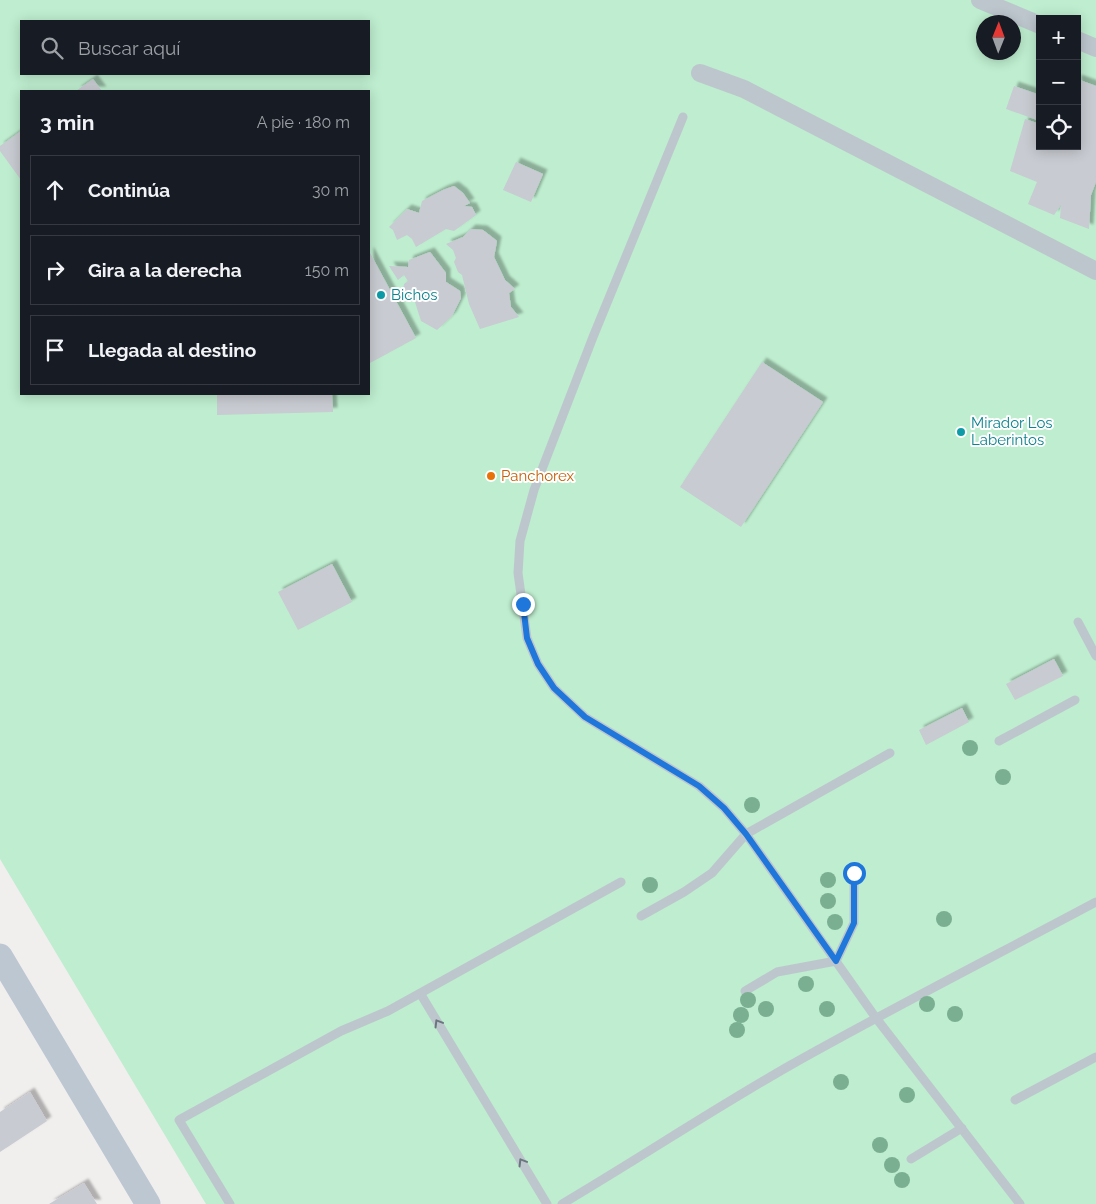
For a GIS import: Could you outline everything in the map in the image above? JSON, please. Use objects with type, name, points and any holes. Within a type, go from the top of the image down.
[{"type":"main road","points":[[0,956],[148,1204]]},
{"type":"street","points":[[980,0],[1036,23]]},
{"type":"street","points":[[1081,42],[1096,48]]},
{"type":"street","points":[[700,73],[744,89],[1096,271]]},
{"type":"lane","points":[[683,117],[593,338],[534,490],[520,541],[518,573],[527,638],[538,664],[554,688],[585,717],[699,786],[724,808],[746,834],[876,1018],[1020,1204]]},
{"type":"lane","points":[[1078,622],[1096,656]]},
{"type":"lane","points":[[999,741],[1075,700]]},
{"type":"lane","points":[[641,916],[684,892],[712,873],[746,834],[890,753]]},
{"type":"lane","points":[[836,961],[854,923],[854,873]]},
{"type":"lane","points":[[230,1204],[179,1120],[341,1031],[388,1011],[621,882]]},
{"type":"lane","points":[[562,1204],[747,1090],[920,994],[1096,902]]},
{"type":"lane","points":[[744,991],[777,972],[836,961]]},
{"type":"lane","points":[[420,993],[547,1204]]},
{"type":"lane","points":[[1015,1100],[1096,1057]]},
{"type":"lane","points":[[911,1159],[962,1128]]},
{"type":"green space","points":[[0,0],[1096,0],[1096,1204],[206,1204],[0,859]]},
{"type":"building","points":[[93,79],[101,90],[77,90]]},
{"type":"building","points":[[1081,80],[1096,86],[1096,182],[1091,195],[1089,229],[1060,218],[1061,205],[1054,215],[1028,204],[1037,182],[1010,171],[1025,119],[1036,123],[1036,150],[1081,150]]},
{"type":"building","points":[[1014,86],[1036,94],[1036,120],[1006,109]]},
{"type":"building","points":[[20,132],[20,179],[0,151],[0,146]]},
{"type":"building","points":[[516,162],[543,174],[531,202],[503,190]]},
{"type":"building","points":[[454,186],[463,193],[470,203],[464,206],[472,207],[476,215],[454,231],[446,229],[416,247],[412,239],[407,235],[397,240],[393,230],[389,227],[407,209],[419,213],[422,201]]},
{"type":"building","points":[[471,229],[483,230],[497,241],[494,257],[505,280],[515,289],[509,293],[511,307],[519,317],[480,329],[469,304],[462,275],[458,272],[454,262],[456,258],[453,250],[446,244],[463,237]]},
{"type":"building","points":[[430,252],[446,273],[446,282],[460,291],[461,298],[452,316],[437,330],[421,321],[415,302],[403,291],[404,284],[408,281],[404,275],[398,280],[389,266],[408,267],[409,260]]},
{"type":"building","name":"Bichos","points":[[370,253],[416,338],[370,363]]},
{"type":"building","points":[[762,362],[823,402],[741,527],[680,487]]},
{"type":"building","points":[[217,395],[332,395],[333,412],[217,415]]},
{"type":"building","points":[[332,564],[352,602],[298,630],[278,592]]},
{"type":"building","points":[[1054,659],[1063,676],[1015,700],[1006,684]]},
{"type":"building","points":[[962,708],[969,722],[926,745],[919,730]]},
{"type":"building","points":[[30,1092],[47,1121],[0,1152],[0,1112]]},
{"type":"building","points":[[84,1183],[97,1204],[49,1204]]},
{"type":"place","name":"Bichos","points":[[381,295]]},
{"type":"place","name":"Mirador Los Laberintos","points":[[961,432]]},
{"type":"place","name":"Panchorex","points":[[491,476]]},
{"type":"route","points":[[523,604],[527,638],[538,664],[554,688],[585,717],[699,786],[724,808],[746,834],[836,961],[854,923],[854,873]]}]
